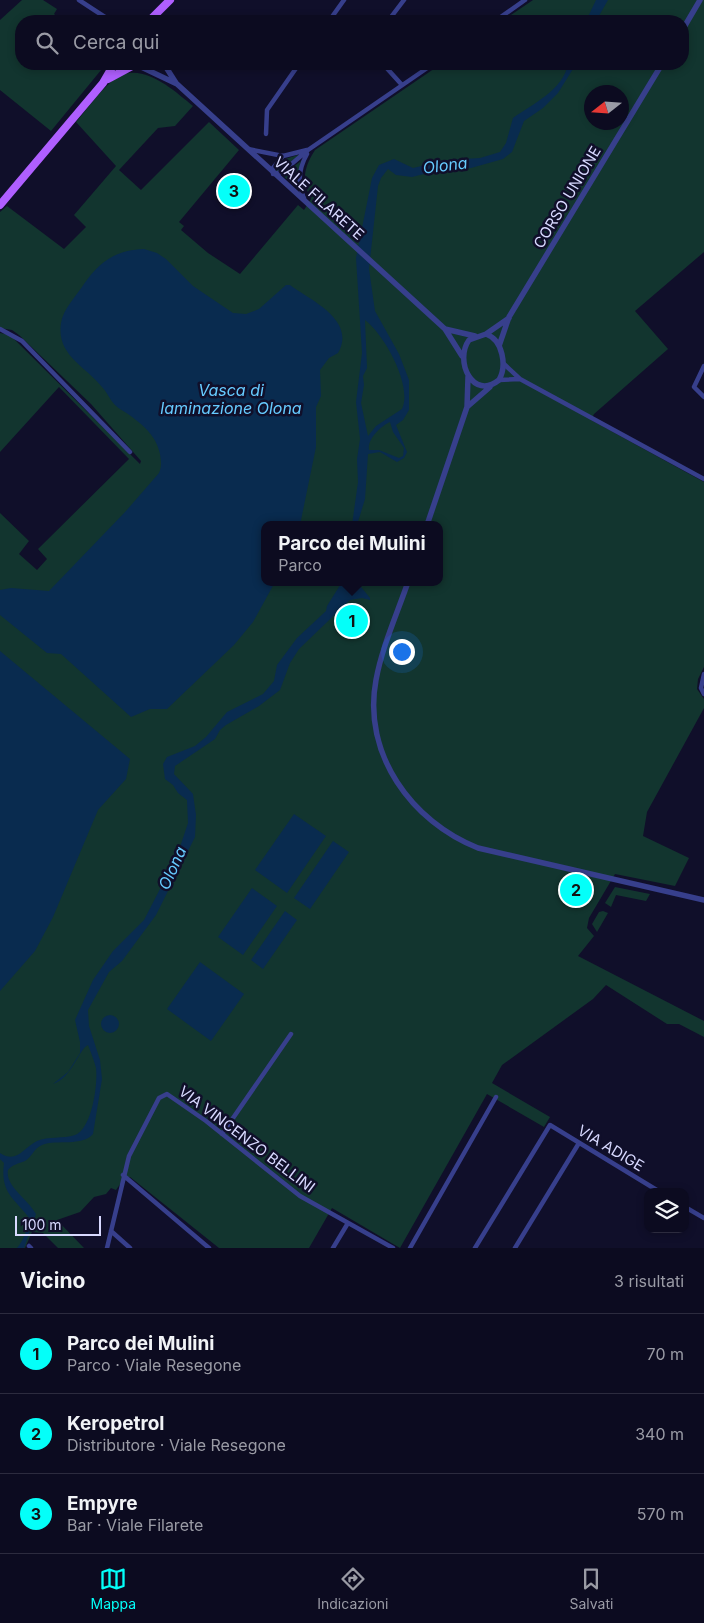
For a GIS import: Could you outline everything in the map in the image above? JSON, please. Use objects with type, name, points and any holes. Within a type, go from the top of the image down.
[{"type":"main road","points":[[154,15],[169,1]]},
{"type":"main road","points":[[163,15],[169,1]]},
{"type":"main road","points":[[103,83],[111,70]]},
{"type":"main road","points":[[0,205],[103,83],[111,76],[124,70]]},
{"type":"street","points":[[79,0],[98,15]]},
{"type":"street","points":[[334,15],[344,0]]},
{"type":"street","points":[[393,15],[404,0]]},
{"type":"street","points":[[504,15],[525,0]]},
{"type":"street","points":[[689,19],[700,0]]},
{"type":"street","name":"VIALE FILARETE","points":[[150,70],[177,84],[273,174],[445,329],[462,356]]},
{"type":"street","name":"VIALE FILARETE","points":[[168,70],[177,84]]},
{"type":"street","points":[[266,134],[267,110],[295,70]]},
{"type":"street","points":[[388,70],[402,86]]},
{"type":"street","points":[[284,156],[273,168],[273,174],[282,172],[308,150],[425,70]]},
{"type":"street","name":"CORSO UNIONE","points":[[499,346],[509,317],[658,70]]},
{"type":"street","points":[[245,148],[284,156],[308,150]]},
{"type":"street","points":[[307,203],[300,191],[299,177],[302,162],[308,150]]},
{"type":"street","name":"CORSO UNIONE","points":[[486,334],[509,317]]},
{"type":"street","points":[[0,329],[22,341],[130,452]]},
{"type":"street","name":"VIALE FILARETE","points":[[445,329],[475,336]]},
{"type":"street","points":[[428,521],[467,407],[468,377],[462,356],[466,345],[475,336],[486,334],[493,338],[499,346],[504,364],[520,379],[704,479]]},
{"type":"street","points":[[499,380],[504,364]]},
{"type":"street","points":[[704,366],[694,387],[704,397]]},
{"type":"street","points":[[468,377],[480,386],[492,385]]},
{"type":"street","points":[[467,407],[499,380],[520,379]]},
{"type":"street","points":[[407,586],[379,667],[373,711],[378,742],[389,770],[408,798],[432,822],[462,842],[496,853],[704,900]]},
{"type":"street","points":[[704,674],[701,688],[704,694]]},
{"type":"street","points":[[222,1134],[291,1034]]},
{"type":"street","name":"VIA VINCENZO BELLINI","points":[[123,1175],[129,1156],[159,1098],[164,1094],[171,1096],[222,1134],[300,1196],[393,1248]]},
{"type":"street","points":[[410,1248],[496,1097]]},
{"type":"street","name":"VIA ADIGE","points":[[475,1248],[550,1125],[653,1188]]},
{"type":"street","points":[[515,1248],[579,1143]]},
{"type":"street","points":[[107,1248],[123,1175],[209,1248]]},
{"type":"street","points":[[689,1209],[704,1218]]},
{"type":"street","points":[[333,1248],[348,1223]]},
{"type":"street","points":[[111,1231],[130,1248]]},
{"type":"street","points":[[379,1248],[383,1242]]},
{"type":"green space","points":[[22,0],[43,0],[57,9],[55,15],[15,15],[15,70],[101,70],[51,131],[0,90],[0,20]]},
{"type":"green space","points":[[533,0],[704,0],[704,252],[635,311],[668,349],[594,414],[591,420],[704,482],[704,667],[698,679],[697,689],[704,699],[704,708],[647,812],[643,836],[689,858],[675,886],[615,874],[589,918],[587,928],[594,936],[578,956],[704,1021],[704,1037],[679,1024],[667,1024],[606,985],[593,999],[502,1065],[492,1083],[550,1117],[544,1127],[487,1094],[400,1248],[332,1208],[309,1248],[219,1248],[130,1177],[123,1180],[116,1190],[111,1188],[106,1194],[94,1197],[80,1212],[57,1220],[84,1248],[58,1248],[43,1233],[32,1232],[25,1248],[0,1248],[0,513],[29,541],[19,554],[37,570],[47,559],[38,549],[129,459],[59,387],[0,452],[0,333],[10,335],[140,464],[141,461],[91,404],[19,335],[12,330],[0,328],[0,212],[7,206],[64,249],[86,227],[74,215],[116,166],[76,122],[112,81],[122,75],[133,73],[155,78],[193,106],[175,126],[158,128],[119,170],[141,190],[209,122],[239,150],[179,222],[184,226],[181,230],[208,253],[240,274],[298,205],[304,210],[311,199],[305,180],[308,162],[315,150],[432,70],[689,70],[689,15],[511,15]]},
{"type":"green space","points":[[301,154],[277,172],[276,171],[285,159]]},
{"type":"green space","points":[[301,161],[298,175],[298,189],[282,175]]},
{"type":"green space","points":[[615,887],[650,894],[646,901],[616,895],[611,907],[605,903]]},
{"type":"green space","points":[[599,912],[608,913],[597,932],[592,924]]},
{"type":"water","points":[[596,0],[608,0],[599,15],[589,15]]},
{"type":"water","name":"Olona","points":[[566,70],[572,70],[558,93],[543,108],[524,121],[512,152],[503,159],[471,168],[448,168],[412,177],[396,175],[388,169],[381,178],[378,186],[369,269],[375,311],[399,354],[409,380],[409,410],[403,420],[396,425],[407,452],[404,458],[397,462],[380,452],[368,454],[365,499],[358,521],[353,521],[358,482],[357,459],[360,439],[356,402],[362,353],[356,258],[372,178],[379,165],[394,159],[413,168],[448,160],[480,158],[500,152],[506,143],[513,118],[546,96],[560,81]],"holes":[[[365,320],[372,327],[395,361],[404,387],[404,399],[402,409],[376,426],[368,436],[361,403],[364,385],[363,376],[367,368]],[[390,422],[393,432],[404,448],[403,456],[399,458],[379,450],[369,450],[370,442],[375,433]]]},
{"type":"water","name":"Vasca di laminazione Olona","points":[[144,249],[157,253],[166,259],[193,286],[233,313],[246,314],[259,309],[286,285],[290,285],[329,312],[341,331],[342,341],[338,353],[329,358],[320,370],[321,396],[316,407],[316,447],[301,521],[261,521],[261,586],[273,586],[253,622],[234,645],[167,709],[150,709],[131,717],[61,654],[47,653],[0,615],[0,590],[11,588],[49,591],[126,511],[159,473],[161,466],[160,454],[152,436],[139,422],[115,405],[102,387],[73,359],[63,344],[61,334],[62,318],[67,307],[96,269],[117,254]]},
{"type":"water","name":"Olona","points":[[340,586],[360,586],[370,598],[370,600],[362,598],[350,600],[299,649],[290,663],[280,690],[259,706],[226,725],[220,730],[215,739],[175,766],[174,774],[193,794],[196,815],[195,837],[156,915],[122,961],[109,972],[88,1010],[89,1026],[100,1060],[102,1079],[93,1134],[76,1142],[42,1145],[25,1161],[14,1165],[8,1170],[8,1176],[13,1187],[36,1214],[24,1248],[17,1248],[24,1238],[30,1219],[6,1188],[3,1173],[4,1163],[0,1159],[0,1153],[11,1157],[20,1154],[41,1139],[75,1135],[81,1131],[90,1115],[95,1095],[96,1068],[88,1045],[81,1052],[70,1070],[65,1076],[53,1084],[68,1072],[80,1053],[80,1042],[75,1020],[93,980],[113,951],[144,920],[177,856],[188,823],[187,800],[165,779],[163,764],[167,757],[195,746],[206,737],[227,712],[263,694],[274,681],[277,665],[297,638],[326,611]]},
{"type":"water","points":[[0,651],[130,759],[126,779],[98,810],[53,917],[35,951],[0,991]]},
{"type":"water","points":[[294,814],[326,836],[287,893],[255,870]]},
{"type":"water","points":[[333,841],[349,852],[310,909],[294,898]]},
{"type":"water","points":[[252,888],[277,906],[243,955],[218,937]]},
{"type":"water","points":[[285,911],[297,920],[263,969],[251,960]]},
{"type":"water","points":[[200,962],[244,994],[211,1041],[167,1009]]},
{"type":"water","points":[[106,1015],[114,1015],[119,1020],[117,1031],[106,1033],[101,1028],[101,1020]]},
{"type":"place","name":"Empyre","points":[[234,191]]},
{"type":"place","name":"Parco dei Mulini","points":[[352,621]]},
{"type":"place","name":"Keropetrol","points":[[576,890]]}]
